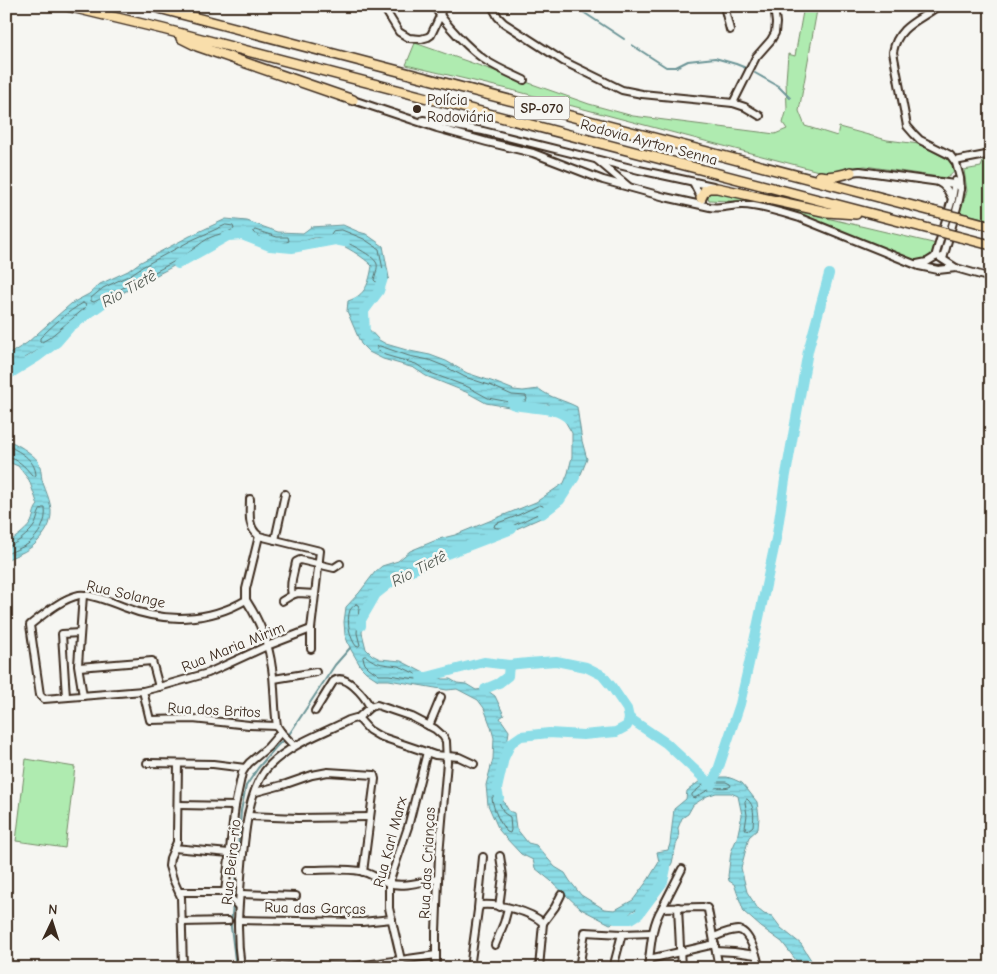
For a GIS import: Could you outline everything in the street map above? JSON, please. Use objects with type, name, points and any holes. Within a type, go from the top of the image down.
[{"type":"highway","name":"Rodovia Ayrton Senna","points":[[67,6],[163,29],[991,245]]},
{"type":"highway","name":"Rodovia Ayrton Senna","points":[[151,6],[991,226]]},
{"type":"highway","points":[[163,29],[197,46],[353,100]]},
{"type":"highway","points":[[706,151],[728,153],[820,176],[839,176],[851,172]]},
{"type":"highway","points":[[851,172],[847,183],[852,189]]},
{"type":"highway","points":[[701,198],[704,190],[717,188],[827,212],[849,215],[868,214]]},
{"type":"street","points":[[383,6],[399,32],[409,38],[421,39],[428,38],[431,35],[440,16],[442,6]]},
{"type":"street","points":[[434,6],[440,16],[472,50],[487,61],[524,80]]},
{"type":"street","points":[[492,6],[498,17],[504,22],[563,62],[622,90],[642,94],[733,103],[745,107],[760,116]]},
{"type":"street","points":[[724,6],[730,30]]},
{"type":"street","points":[[733,103],[756,58],[775,33],[774,6]]},
{"type":"street","points":[[938,6],[905,28],[896,39],[893,52],[907,126],[920,140],[950,155],[955,161],[960,178],[959,200],[939,258]]},
{"type":"street","points":[[353,100],[437,128],[533,153],[603,180],[710,207],[752,206],[785,214],[929,269],[946,270],[956,268]]},
{"type":"street","points":[[400,115],[483,131],[717,188]]},
{"type":"street","points":[[955,161],[991,154]]},
{"type":"street","points":[[596,159],[629,187]]},
{"type":"street","points":[[929,269],[938,264],[957,170]]},
{"type":"street","points":[[851,172],[860,171],[954,184],[958,185],[961,189]]},
{"type":"street","points":[[693,182],[703,202],[710,207]]},
{"type":"street","points":[[937,182],[944,185],[952,199]]},
{"type":"street","points":[[911,263],[920,264],[939,258],[956,268],[991,278]]},
{"type":"street","points":[[275,540],[285,494]]},
{"type":"street","points":[[250,499],[250,525],[259,536],[320,551],[311,629],[311,649]]},
{"type":"street","points":[[259,536],[246,589],[246,600],[256,614],[272,666],[277,726],[293,744]]},
{"type":"street","points":[[292,595],[290,589],[296,562],[300,560],[334,568],[340,564]]},
{"type":"street","points":[[282,601],[298,593],[315,594]]},
{"type":"street","name":"Rua Solange","points":[[44,699],[40,695],[30,625],[59,603],[80,594],[104,599],[140,613],[172,618],[189,618],[218,613],[246,600]]},
{"type":"street","points":[[83,595],[78,667],[83,696]]},
{"type":"street","name":"Rua Maria Mirim","points":[[44,699],[144,691],[208,673],[267,646],[311,629]]},
{"type":"street","points":[[66,697],[62,634],[80,633]]},
{"type":"street","points":[[78,667],[152,661],[158,687]]},
{"type":"street","points":[[274,678],[316,672]]},
{"type":"street","points":[[315,711],[337,678],[354,686],[364,696],[370,707]]},
{"type":"street","name":"Rua dos Britos","points":[[144,691],[150,720],[193,719],[277,726]]},
{"type":"street","points":[[429,726],[440,697]]},
{"type":"street","points":[[447,758],[445,739],[429,726],[412,717],[377,704],[370,707],[358,718],[374,734],[447,758],[459,757],[474,764]]},
{"type":"street","name":"Rua Beira-rio","points":[[241,968],[237,905],[240,894],[244,837],[248,816],[262,776],[293,744],[358,718]]},
{"type":"street","points":[[227,895],[229,853],[235,806],[244,768],[282,733]]},
{"type":"street","name":"Rua Karl Marx","points":[[402,968],[388,899],[389,883],[408,827],[426,752]]},
{"type":"street","name":"Rua das Crianças","points":[[436,968],[438,879],[447,758]]},
{"type":"street","points":[[147,762],[244,768]]},
{"type":"street","points":[[178,764],[178,834],[169,866],[172,879],[181,897],[183,968]]},
{"type":"street","points":[[256,792],[328,772],[373,775],[375,779],[363,872]]},
{"type":"street","points":[[178,805],[235,806]]},
{"type":"street","points":[[248,816],[324,819],[370,817]]},
{"type":"street","points":[[174,848],[229,853]]},
{"type":"street","points":[[499,906],[503,876],[500,856]]},
{"type":"street","points":[[470,968],[479,906],[483,857]]},
{"type":"street","points":[[648,968],[655,921],[682,869]]},
{"type":"street","points":[[306,870],[351,870],[363,872],[389,883],[404,884],[438,879]]},
{"type":"street","points":[[179,892],[227,895],[237,905]]},
{"type":"street","points":[[240,894],[296,896]]},
{"type":"street","points":[[539,968],[543,923],[561,895]]},
{"type":"street","points":[[479,906],[508,908],[529,914],[543,923]]},
{"type":"street","points":[[662,908],[702,906],[707,908],[719,968]]},
{"type":"street","points":[[678,907],[681,968]]},
{"type":"street","points":[[495,944],[508,908]]},
{"type":"street","name":"Rua das Garças","points":[[238,920],[362,922],[392,919]]},
{"type":"street","points":[[182,922],[228,921]]},
{"type":"street","points":[[714,937],[736,930],[742,931],[757,957],[759,968]]},
{"type":"street","points":[[579,968],[585,932],[652,933]]},
{"type":"street","points":[[613,968],[622,934]]},
{"type":"street","points":[[650,959],[680,952],[716,948],[757,957]]},
{"type":"street","points":[[276,968],[300,966],[340,967],[436,955]]},
{"type":"green space","points":[[804,6],[812,6],[812,10],[817,10],[799,111],[805,126],[837,136],[839,127],[887,140],[919,144],[949,160],[954,168],[951,175],[946,178],[865,166],[850,168],[836,173],[826,173],[512,90],[406,65],[415,43],[589,104],[633,116],[775,134],[787,129],[783,123],[787,109],[786,81],[788,54],[795,56]]},
{"type":"green space","points":[[991,157],[991,220],[959,212],[967,191],[964,170],[981,167],[984,159]]},
{"type":"green space","points":[[712,191],[937,244],[930,256],[915,260],[796,214],[749,202],[709,200],[709,193]]},
{"type":"green space","points":[[26,759],[75,767],[65,848],[16,841]]},
{"type":"water","name":"Rio Tietê","points":[[226,219],[247,221],[278,232],[303,233],[311,227],[343,225],[366,234],[383,246],[389,278],[371,298],[364,315],[363,323],[379,340],[386,344],[430,355],[446,361],[467,373],[514,390],[539,389],[548,395],[577,407],[582,441],[587,459],[581,474],[543,517],[505,534],[492,534],[470,544],[440,552],[374,590],[363,610],[362,633],[366,649],[380,659],[401,661],[422,672],[466,684],[476,690],[485,689],[495,696],[504,715],[500,718],[509,731],[506,752],[496,778],[503,801],[509,811],[514,813],[516,828],[528,843],[536,845],[555,867],[565,873],[581,895],[604,909],[615,910],[633,900],[648,880],[659,862],[657,852],[668,850],[674,809],[686,799],[687,791],[700,781],[715,777],[727,777],[742,783],[757,802],[759,817],[758,829],[749,837],[741,868],[747,892],[758,909],[764,914],[772,916],[781,928],[801,944],[816,968],[802,968],[782,942],[744,912],[734,884],[729,881],[731,852],[737,838],[742,815],[738,796],[731,793],[716,793],[707,796],[693,805],[688,814],[682,818],[678,828],[679,838],[672,863],[659,887],[657,898],[647,908],[635,910],[630,913],[627,919],[610,924],[581,909],[535,868],[533,860],[521,854],[499,830],[488,805],[486,785],[493,759],[494,738],[484,708],[478,700],[457,689],[447,690],[389,680],[378,680],[361,667],[345,635],[346,607],[375,572],[382,566],[398,561],[410,551],[536,502],[564,483],[572,457],[572,433],[559,411],[548,404],[533,404],[515,408],[486,403],[466,392],[426,376],[414,368],[383,359],[369,352],[361,344],[347,311],[348,301],[363,292],[370,278],[372,266],[361,257],[345,247],[320,238],[288,247],[275,248],[257,241],[245,233],[222,238],[210,243],[189,258],[90,310],[52,342],[25,358],[20,366],[6,375],[6,356],[27,343],[72,303],[89,294],[100,284]]},
{"type":"water","points":[[6,440],[14,443],[38,461],[49,500],[51,515],[45,532],[33,546],[6,560],[6,543],[28,527],[38,505],[29,480],[18,466],[6,461]]},
{"type":"waterway","points":[[574,6],[624,39]]},
{"type":"waterway","points":[[632,45],[666,67],[676,67],[688,61],[715,58],[746,68]]},
{"type":"waterway","points":[[755,73],[778,86],[790,98]]},
{"type":"waterway","name":"Rio Tietê","points":[[178,264],[228,236],[242,235],[270,246],[292,248],[335,240],[345,242]]},
{"type":"waterway","name":"Rio Tietê","points":[[367,338],[365,335],[364,311],[379,291],[383,273]]},
{"type":"waterway","points":[[629,718],[666,743],[711,785],[718,770],[740,704],[777,534],[808,351],[829,274]]},
{"type":"waterway","name":"Rio Tietê","points":[[6,376],[37,357],[57,342],[70,327],[109,299]]},
{"type":"waterway","name":"Rio Tietê","points":[[512,404],[550,410],[569,419]]},
{"type":"waterway","name":"Rio Tietê","points":[[542,514],[560,500],[575,477]]},
{"type":"waterway","name":"Rio Tietê","points":[[361,626],[361,620],[376,594],[395,579],[436,558],[512,529]]},
{"type":"waterway","points":[[234,898],[241,811],[246,786],[258,768],[290,733],[335,665],[350,648]]},
{"type":"waterway","name":"Rio Tietê","points":[[421,677],[484,662],[509,665],[556,661],[586,667],[602,675],[627,709],[629,718],[627,726],[616,732],[583,735],[549,733],[521,736],[511,743],[504,758],[497,789],[499,798]]},
{"type":"waterway","points":[[485,689],[499,683],[508,676],[509,665]]},
{"type":"waterway","name":"Rio Tietê","points":[[615,919],[631,919],[639,914],[663,882],[666,868]]},
{"type":"waterway","points":[[233,903],[231,927],[236,968]]},
{"type":"place","name":"Polícia Rodoviária","points":[[417,109]]}]
